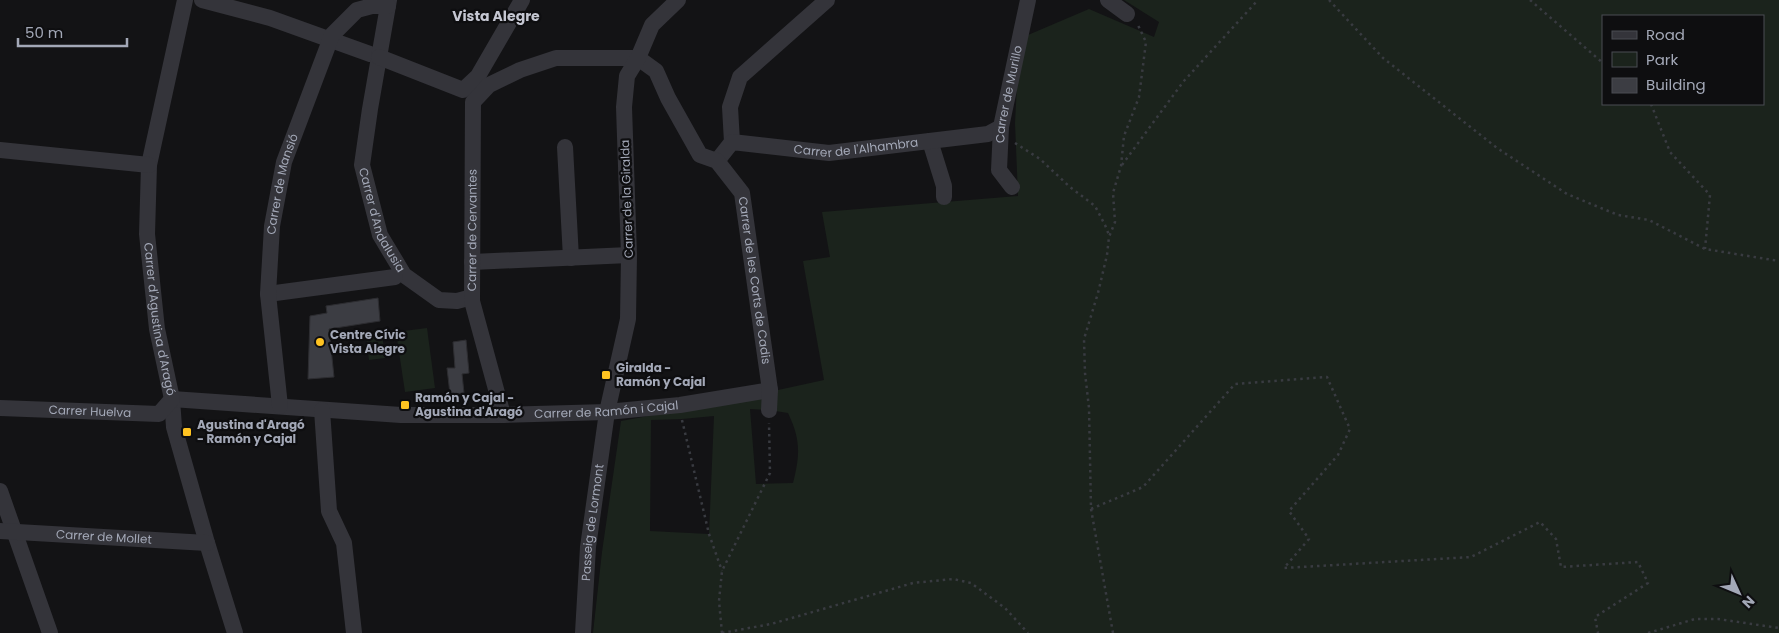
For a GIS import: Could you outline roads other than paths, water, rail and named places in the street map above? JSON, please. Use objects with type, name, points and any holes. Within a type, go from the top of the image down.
[{"type":"street","name":"Carrer d'Agustina d'Aragó","points":[[185,0],[149,165],[147,234],[156,320],[172,399],[174,427],[207,543],[236,633]]},
{"type":"street","points":[[202,0],[270,18],[375,55],[468,96]]},
{"type":"street","points":[[468,96],[522,0]]},
{"type":"street","name":"Carrer de la Giralda","points":[[607,412],[628,319],[629,255],[624,108],[627,76],[638,58],[652,25],[678,0]]},
{"type":"street","points":[[717,161],[732,142],[730,107],[740,77],[827,0]]},
{"type":"street","name":"Carrer de Murillo","points":[[1012,187],[999,170],[1001,130],[1028,0]]},
{"type":"street","points":[[1108,0],[1127,14]]},
{"type":"street","name":"Carrer de Mansió","points":[[280,406],[268,294],[272,226],[284,162],[332,35],[357,10],[388,3]]},
{"type":"street","name":"Carrer d'Andalusia","points":[[388,3],[375,55],[362,165],[380,236],[404,275],[439,300],[457,301],[472,297]]},
{"type":"street","points":[[468,96],[520,70],[556,58],[638,58]]},
{"type":"street","name":"Carrer de les Corts de Cadis","points":[[638,58],[656,71],[668,98],[700,155],[717,161],[742,192],[770,390],[769,410]]},
{"type":"street","name":"Carrer de Cervantes","points":[[468,96],[472,297],[503,415]]},
{"type":"street","name":"Carrer de l'Alhambra","points":[[732,142],[829,153],[988,134],[1001,130]]},
{"type":"street","points":[[930,141],[944,186],[944,197]]},
{"type":"street","points":[[565,147],[571,258]]},
{"type":"street","points":[[0,150],[149,165]]},
{"type":"street","points":[[472,262],[629,255]]},
{"type":"street","points":[[268,294],[395,277]]},
{"type":"street","name":"Carrer de Ramón i Cajal","points":[[172,399],[401,414],[503,415],[681,412],[770,390]]},
{"type":"street","name":"Carrer Huelva","points":[[0,408],[160,414],[172,399]]},
{"type":"street","points":[[322,410],[329,511],[344,543],[354,633]]},
{"type":"street","name":"Passeig de Lormont","points":[[583,633],[588,546],[607,412]]},
{"type":"street","points":[[0,491],[7,531],[50,633]]},
{"type":"street","name":"Carrer de Mollet","points":[[7,531],[207,543]]},
{"type":"place","name":"Centre Cívic Vista Alegre","points":[[320,342]]},
{"type":"place","name":"Giralda - Ramón y Cajal","points":[[606,375]]},
{"type":"place","name":"Ramón y Cajal - Agustina d'Aragó","points":[[405,405]]},
{"type":"place","name":"Agustina d'Aragó - Ramón y Cajal","points":[[187,432]]},
{"type":"district","name":"Vista Alegre","points":[[496,16]]}]
